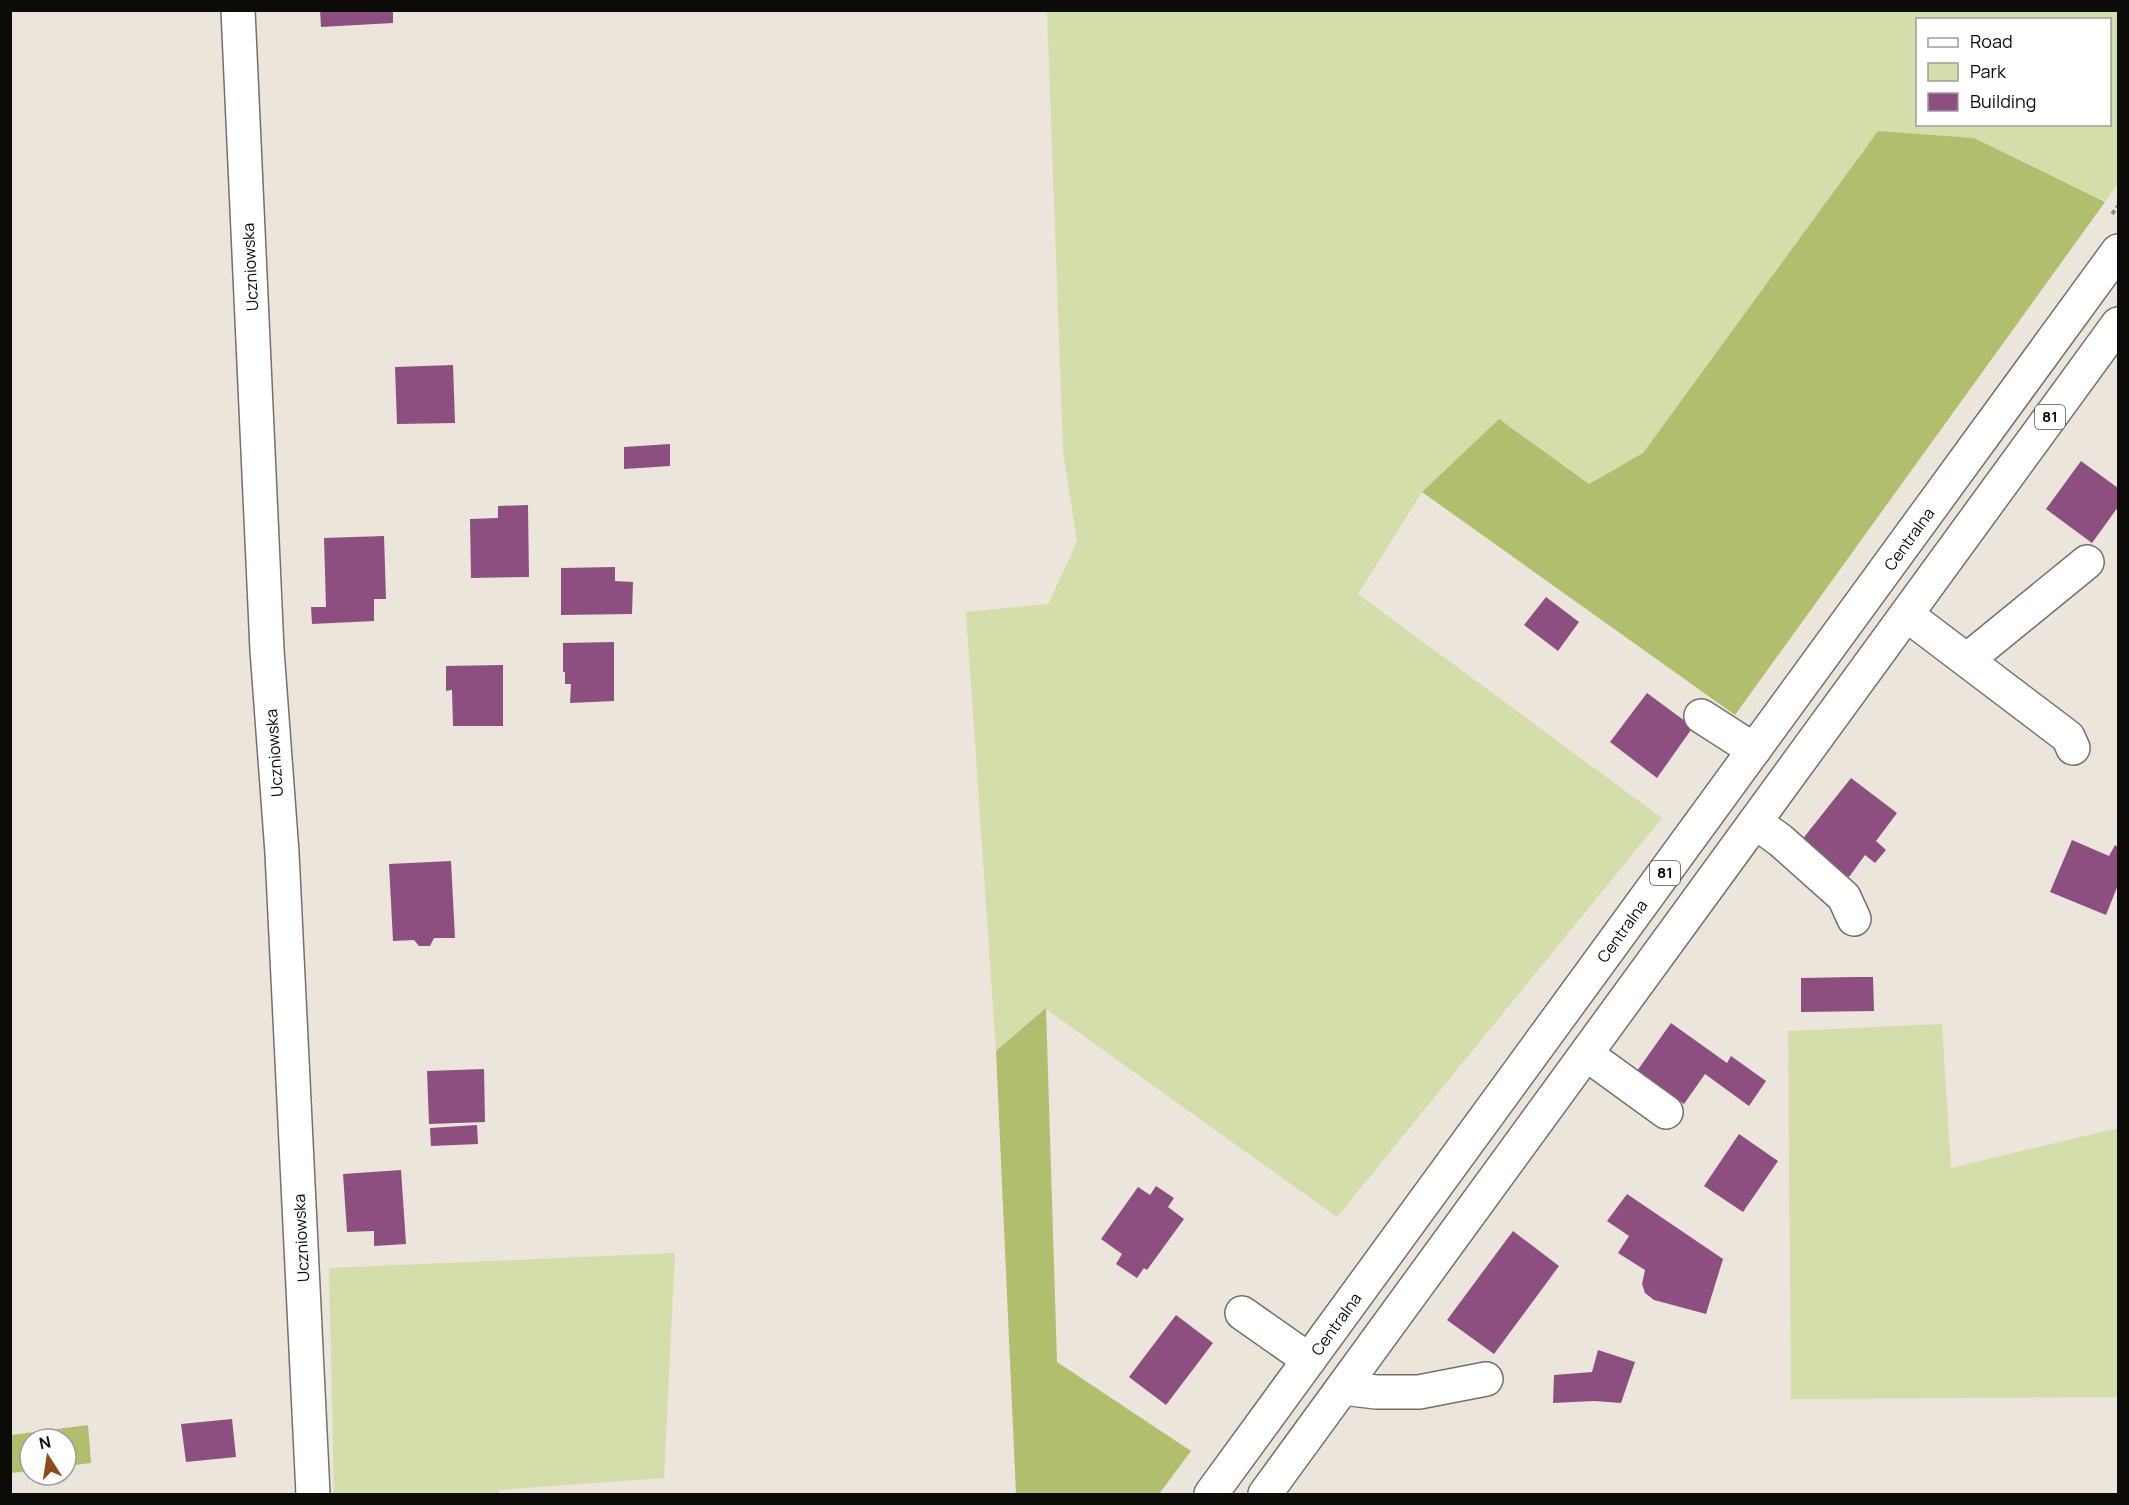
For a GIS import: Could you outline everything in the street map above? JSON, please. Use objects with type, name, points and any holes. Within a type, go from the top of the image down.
[{"type":"main road","name":"Uczniowska","points":[[238,10],[267,650],[282,853],[313,1494]]},
{"type":"main road","name":"Centralna","points":[[1211,1494],[2118,251]]},
{"type":"main road","name":"81","points":[[1265,1494],[2118,324]]},
{"type":"main road","points":[[1967,660],[2087,562]]},
{"type":"main road","points":[[1907,615],[2068,737],[2073,748]]},
{"type":"main road","points":[[1701,716],[1754,750]]},
{"type":"main road","points":[[1755,822],[1780,840],[1844,897],[1854,919]]},
{"type":"main road","points":[[1586,1054],[1666,1113]]},
{"type":"main road","points":[[1242,1313],[1309,1360]]},
{"type":"main road","points":[[1343,1388],[1376,1392],[1419,1392],[1486,1379]]},
{"type":"green space","points":[[1047,11],[2118,11],[2118,183],[2105,202],[1974,138],[1878,131],[1643,453],[1589,484],[1499,419],[1422,492],[1358,594],[1662,818],[1337,1217],[1046,1009],[996,1051],[966,612],[1048,604],[1077,542],[1063,451]]},
{"type":"green space","points":[[1878,131],[1974,138],[2105,202],[1735,715],[1422,492],[1499,419],[1589,484],[1643,453]]},
{"type":"green space","points":[[1046,1008],[1057,1362],[1191,1451],[1159,1494],[1016,1494],[996,1051]]},
{"type":"green space","points":[[1942,1024],[1951,1168],[2118,1128],[2118,1397],[1791,1399],[1788,1031]]},
{"type":"green space","points":[[675,1253],[664,1478],[499,1490],[499,1494],[334,1494],[329,1268]]},
{"type":"green space","points":[[88,1425],[91,1463],[78,1465],[78,1427],[73,1427]]},
{"type":"green space","points":[[18,1434],[18,1472],[11,1473],[11,1435]]},
{"type":"building","points":[[320,10],[393,10],[393,23],[321,27]]},
{"type":"building","points":[[453,365],[455,423],[397,424],[395,367]]},
{"type":"building","points":[[670,444],[670,466],[624,469],[624,447]]},
{"type":"building","points":[[2081,461],[2118,488],[2118,507],[2092,543],[2046,509]]},
{"type":"building","points":[[528,505],[529,577],[471,578],[470,519],[498,518],[498,506]]},
{"type":"building","points":[[384,536],[386,599],[374,599],[374,621],[312,624],[311,607],[326,607],[324,538]]},
{"type":"building","points":[[615,567],[615,581],[633,582],[632,614],[561,615],[561,568]]},
{"type":"building","points":[[1546,597],[1579,622],[1558,651],[1524,625]]},
{"type":"building","points":[[614,642],[614,701],[570,703],[571,684],[565,684],[565,672],[563,672],[563,643]]},
{"type":"building","points":[[503,665],[503,726],[453,726],[452,690],[446,691],[446,666]]},
{"type":"building","points":[[1647,693],[1693,727],[1657,778],[1610,742]]},
{"type":"building","points":[[1851,778],[1897,813],[1876,841],[1886,850],[1875,863],[1865,855],[1849,877],[1801,841]]},
{"type":"building","points":[[2072,840],[2109,856],[2115,845],[2118,847],[2118,885],[2106,915],[2050,892]]},
{"type":"building","points":[[451,861],[455,938],[434,938],[430,946],[419,946],[414,940],[393,941],[389,864]]},
{"type":"building","points":[[1873,977],[1874,1011],[1801,1012],[1801,978]]},
{"type":"building","points":[[1671,1023],[1727,1063],[1731,1056],[1766,1081],[1749,1106],[1705,1074],[1684,1104],[1637,1071]]},
{"type":"building","points":[[484,1069],[485,1122],[429,1124],[427,1071]]},
{"type":"building","points":[[477,1125],[478,1144],[431,1146],[430,1128]]},
{"type":"building","points":[[1739,1134],[1778,1161],[1743,1212],[1704,1186]]},
{"type":"building","points":[[401,1170],[406,1244],[374,1246],[374,1231],[347,1232],[343,1174]]},
{"type":"building","points":[[1156,1186],[1174,1198],[1168,1207],[1184,1219],[1147,1270],[1144,1268],[1137,1278],[1116,1264],[1122,1254],[1101,1239],[1138,1187],[1150,1195]]},
{"type":"building","points":[[1627,1194],[1723,1259],[1706,1314],[1654,1300],[1645,1293],[1642,1284],[1645,1270],[1618,1253],[1629,1236],[1607,1221]]},
{"type":"building","points":[[1513,1231],[1559,1266],[1494,1354],[1447,1320]]},
{"type":"building","points":[[1176,1315],[1213,1343],[1166,1405],[1129,1377]]},
{"type":"building","points":[[1598,1350],[1635,1362],[1621,1403],[1594,1401],[1553,1403],[1554,1375],[1592,1372]]},
{"type":"building","points":[[232,1419],[236,1457],[186,1462],[181,1424]]}]
